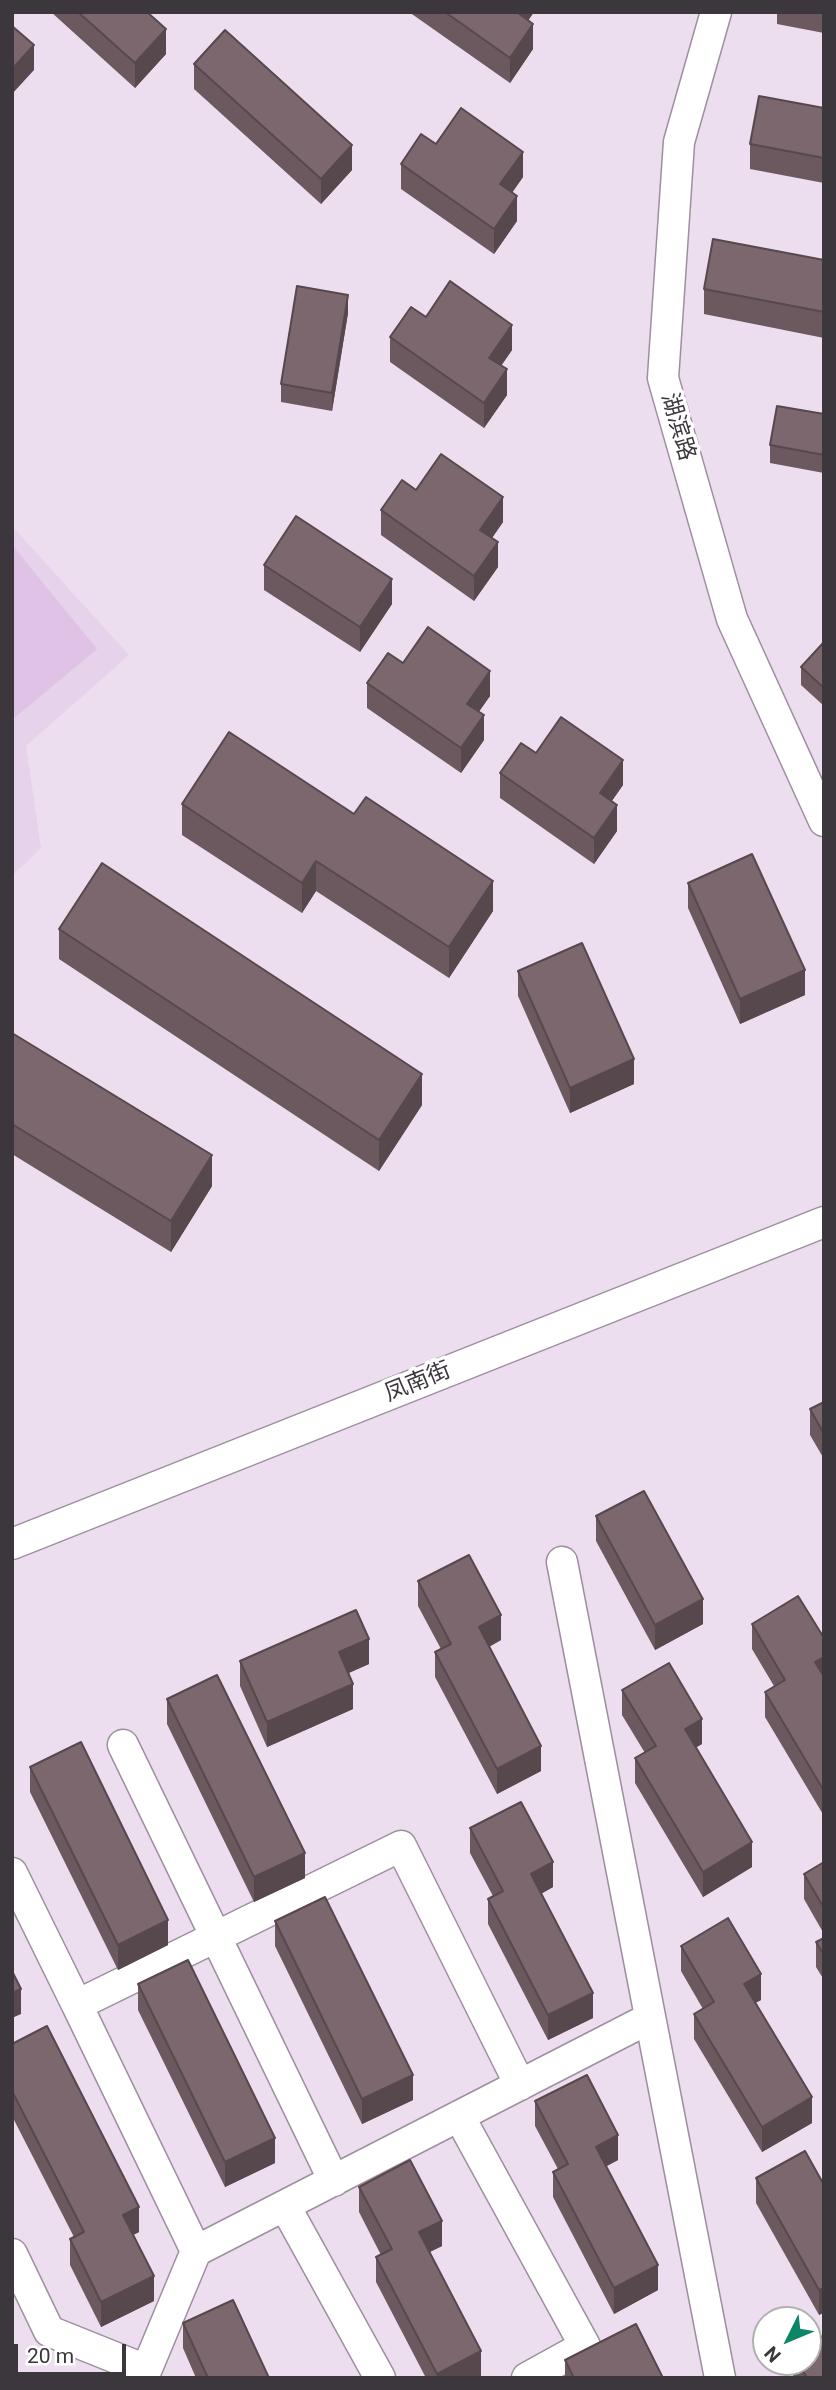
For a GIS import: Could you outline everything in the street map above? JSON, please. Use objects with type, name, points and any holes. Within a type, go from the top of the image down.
[{"type":"street","name":"湖滨路","points":[[716,12],[679,142],[663,378],[732,619],[824,821]]},
{"type":"street","name":"凤南街","points":[[12,1544],[824,1222]]},
{"type":"street","points":[[562,1562],[720,2378]]},
{"type":"street","points":[[123,1745],[334,2181]]},
{"type":"street","points":[[77,2005],[401,1846],[520,2085]]},
{"type":"street","points":[[12,1873],[196,2251]]},
{"type":"street","points":[[12,2254],[49,2331],[145,2374],[196,2251],[650,2018]]},
{"type":"street","points":[[459,2116],[585,2346],[527,2378]]},
{"type":"street","points":[[285,2206],[380,2378]]},
{"type":"shaded area","points":[[12,526],[129,655],[26,746],[41,848],[12,876]]},
{"type":"shaded area","points":[[12,545],[97,649],[14,718],[12,716]]},
{"type":"building","points":[[78,12],[147,12],[166,29],[135,63]]},
{"type":"building","points":[[445,12],[517,12],[533,24],[510,58]]},
{"type":"building","points":[[12,26],[34,45],[12,69]]},
{"type":"building","points":[[225,30],[352,145],[321,179],[194,64]]},
{"type":"building","points":[[759,96],[824,108],[824,158],[750,144]]},
{"type":"building","points":[[461,108],[523,152],[500,184],[517,196],[494,229],[401,164],[421,134],[436,144]]},
{"type":"building","points":[[713,239],[824,260],[824,312],[704,289]]},
{"type":"building","points":[[450,281],[512,325],[489,358],[507,369],[484,403],[390,337],[411,307],[426,317]]},
{"type":"building","points":[[297,286],[348,295],[332,393],[281,384]]},
{"type":"building","points":[[777,406],[824,414],[824,455],[770,445]]},
{"type":"building","points":[[441,454],[503,497],[480,530],[498,542],[474,576],[381,510],[402,480],[416,490]]},
{"type":"building","points":[[296,516],[392,579],[360,627],[264,565]]},
{"type":"building","points":[[428,627],[490,671],[467,704],[484,715],[461,748],[367,683],[388,653],[403,663]]},
{"type":"building","points":[[824,642],[824,688],[801,667]]},
{"type":"building","points":[[561,717],[623,760],[600,793],[617,805],[594,838],[500,773],[521,743],[536,753]]},
{"type":"building","points":[[229,732],[354,814],[366,797],[493,881],[449,947],[316,861],[302,883],[182,804]]},
{"type":"building","points":[[752,854],[805,970],[740,999],[688,883]]},
{"type":"building","points":[[102,863],[422,1074],[379,1140],[59,929]]},
{"type":"building","points":[[582,943],[634,1059],[570,1088],[518,971]]},
{"type":"building","points":[[12,1033],[212,1155],[171,1221],[12,1124]]},
{"type":"building","points":[[824,1402],[824,1434],[810,1409]]},
{"type":"building","points":[[644,1491],[703,1599],[655,1625],[596,1516]]},
{"type":"building","points":[[469,1555],[501,1615],[479,1627],[541,1746],[497,1769],[435,1652],[451,1644],[418,1581]]},
{"type":"building","points":[[798,1596],[824,1638],[824,1657],[815,1662],[824,1677],[824,1791],[765,1692],[785,1680],[752,1624]]},
{"type":"building","points":[[356,1610],[369,1639],[339,1652],[353,1684],[267,1722],[240,1661]]},
{"type":"building","points":[[669,1663],[702,1719],[685,1729],[752,1842],[703,1872],[635,1758],[656,1746],[622,1690]]},
{"type":"building","points":[[217,1675],[305,1853],[254,1877],[167,1699]]},
{"type":"building","points":[[81,1742],[168,1920],[118,1945],[30,1767]]},
{"type":"building","points":[[521,1802],[553,1862],[531,1874],[593,1993],[548,2015],[488,1899],[503,1891],[470,1828]]},
{"type":"building","points":[[824,1862],[824,1908],[804,1874]]},
{"type":"building","points":[[325,1897],[413,2075],[362,2099],[275,1921]]},
{"type":"building","points":[[728,1918],[761,1974],[744,1984],[812,2097],[762,2127],[694,2014],[714,2002],[681,1946]]},
{"type":"building","points":[[824,1938],[824,1955],[816,1942]]},
{"type":"building","points":[[188,1960],[275,2138],[225,2162],[138,1984]]},
{"type":"building","points":[[12,1971],[21,1989],[12,1993]]},
{"type":"building","points":[[47,2026],[139,2207],[123,2215],[154,2276],[101,2302],[70,2239],[84,2232],[12,2091],[12,2044]]},
{"type":"building","points":[[587,2075],[618,2135],[596,2147],[658,2265],[614,2288],[553,2172],[568,2164],[535,2101]]},
{"type":"building","points":[[805,2151],[824,2185],[824,2288],[819,2290],[756,2178]]},
{"type":"building","points":[[410,2160],[442,2221],[419,2232],[481,2351],[437,2374],[376,2257],[392,2249],[359,2187]]},
{"type":"building","points":[[233,2300],[269,2378],[208,2378],[183,2323]]},
{"type":"building","points":[[636,2324],[663,2378],[574,2378],[565,2360]]},
{"type":"building","points":[[824,2335],[824,2378],[807,2378],[806,2376],[822,2376]]}]
